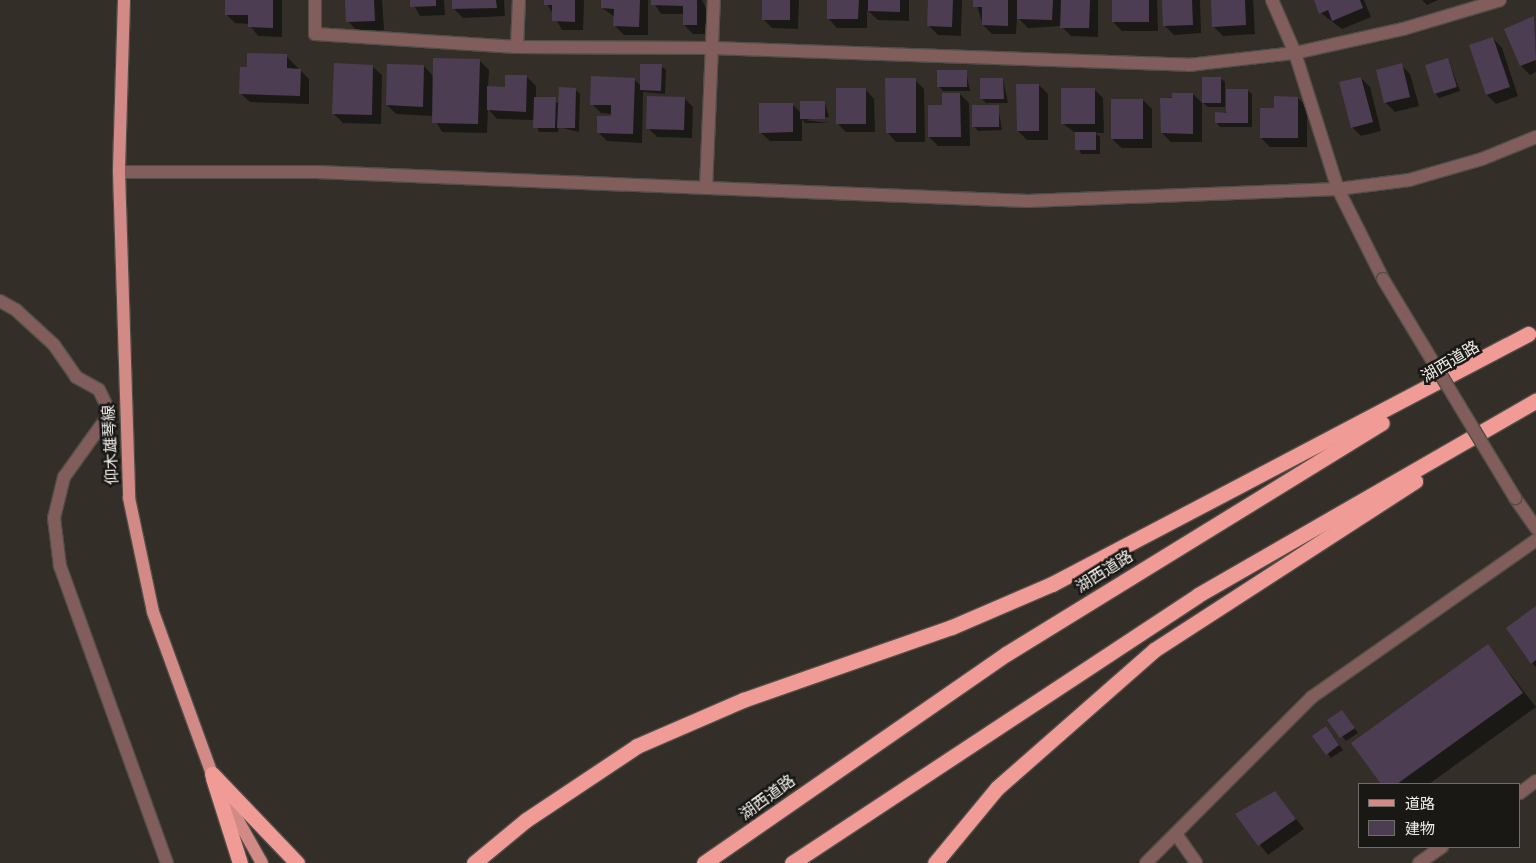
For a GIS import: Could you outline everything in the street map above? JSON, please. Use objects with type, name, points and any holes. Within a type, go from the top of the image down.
[{"type":"highway","points":[[474,863],[526,820],[636,746],[743,700],[943,631],[1052,584],[1532,332]]},
{"type":"highway","name":"湖西道路","points":[[704,863],[1006,654],[1532,332]]},
{"type":"highway","points":[[792,863],[1198,595],[1536,402]]},
{"type":"highway","points":[[935,863],[997,788],[1154,650],[1536,402]]},
{"type":"highway","points":[[212,774],[240,863]]},
{"type":"highway","points":[[212,774],[297,863]]},
{"type":"main road","name":"仰木雄琴線","points":[[124,0],[118,172],[124,412],[129,498],[153,612],[212,774],[262,863]]},
{"type":"street","points":[[316,0],[315,34],[517,47],[712,48],[1189,65],[1295,53],[1500,0]]},
{"type":"street","points":[[517,47],[519,0]]},
{"type":"street","points":[[706,188],[714,0]]},
{"type":"street","points":[[1272,0],[1295,53],[1338,189],[1383,279],[1536,528]]},
{"type":"street","points":[[118,172],[316,172],[1027,201],[1338,189],[1409,180],[1482,159],[1536,137]]},
{"type":"street","points":[[0,302],[16,310],[54,345],[76,377],[99,390],[110,413]]},
{"type":"street","points":[[110,413],[124,412]]},
{"type":"street","points":[[110,413],[64,477],[54,518],[60,566],[167,863]]},
{"type":"street","points":[[1146,863],[1312,697],[1536,540]]},
{"type":"street","points":[[1521,792],[1536,781]]},
{"type":"street","points":[[1176,834],[1196,863]]},
{"type":"street","points":[[1419,863],[1441,848]]},
{"type":"building","points":[[225,0],[273,0],[273,28],[248,27],[248,15],[225,15]]},
{"type":"building","points":[[345,0],[374,0],[375,21],[346,22]]},
{"type":"building","points":[[410,0],[436,0],[436,6],[410,7]]},
{"type":"building","points":[[452,0],[496,0],[497,8],[452,9]]},
{"type":"building","points":[[544,0],[575,0],[575,22],[552,21],[552,5],[544,5]]},
{"type":"building","points":[[601,0],[640,0],[639,27],[613,26],[614,9],[601,8]]},
{"type":"building","points":[[651,0],[697,0],[697,25],[683,25],[683,6],[651,5]]},
{"type":"building","points":[[762,0],[790,0],[790,20],[762,20]]},
{"type":"building","points":[[827,0],[859,0],[858,19],[827,19]]},
{"type":"building","points":[[868,0],[900,0],[900,12],[868,11]]},
{"type":"building","points":[[928,0],[953,0],[952,27],[927,26]]},
{"type":"building","points":[[973,0],[1008,0],[1008,26],[982,25],[982,7],[973,7]]},
{"type":"building","points":[[1017,0],[1053,0],[1052,20],[1017,19]]},
{"type":"building","points":[[1061,0],[1090,0],[1089,28],[1060,28]]},
{"type":"building","points":[[1112,0],[1149,0],[1149,22],[1112,22]]},
{"type":"building","points":[[1162,0],[1192,0],[1193,25],[1163,26]]},
{"type":"building","points":[[1211,0],[1245,0],[1246,25],[1212,27]]},
{"type":"building","points":[[1314,0],[1360,0],[1363,8],[1332,21],[1328,10],[1319,14]]},
{"type":"building","points":[[1534,16],[1536,60],[1520,66],[1504,29]]},
{"type":"building","points":[[1493,37],[1510,87],[1486,95],[1469,45]]},
{"type":"building","points":[[247,53],[287,54],[287,68],[301,69],[300,96],[239,94],[240,67],[247,67]]},
{"type":"building","points":[[433,58],[480,59],[478,124],[432,123]]},
{"type":"building","points":[[1448,58],[1457,87],[1434,94],[1425,65]]},
{"type":"building","points":[[334,63],[373,65],[372,115],[332,114]]},
{"type":"building","points":[[1402,63],[1410,97],[1384,103],[1376,70]]},
{"type":"building","points":[[387,64],[424,65],[423,107],[386,105]]},
{"type":"building","points":[[640,64],[662,64],[661,91],[640,90]]},
{"type":"building","points":[[937,70],[967,70],[967,87],[937,87]]},
{"type":"building","points":[[505,75],[527,75],[526,112],[487,110],[487,86],[505,87]]},
{"type":"building","points":[[591,76],[635,78],[633,134],[597,133],[597,116],[611,116],[611,105],[590,105]]},
{"type":"building","points":[[1202,77],[1221,77],[1221,103],[1202,103]]},
{"type":"building","points":[[1361,77],[1373,122],[1351,128],[1339,82]]},
{"type":"building","points":[[885,78],[916,78],[916,133],[886,133]]},
{"type":"building","points":[[980,78],[1003,78],[1004,99],[980,99]]},
{"type":"building","points":[[1016,84],[1039,84],[1039,131],[1017,131]]},
{"type":"building","points":[[559,87],[576,88],[575,128],[557,128]]},
{"type":"building","points":[[836,88],[866,88],[866,124],[836,124]]},
{"type":"building","points":[[1061,88],[1095,88],[1095,124],[1061,124]]},
{"type":"building","points":[[1226,89],[1248,89],[1248,123],[1215,123],[1215,112],[1226,113]]},
{"type":"building","points":[[942,93],[960,93],[961,137],[928,137],[928,105],[942,105]]},
{"type":"building","points":[[1172,93],[1193,93],[1193,134],[1161,133],[1160,98],[1172,98]]},
{"type":"building","points":[[647,96],[685,97],[684,130],[646,129]]},
{"type":"building","points":[[1274,96],[1298,97],[1298,138],[1260,138],[1260,108],[1274,108]]},
{"type":"building","points":[[534,97],[556,97],[555,128],[533,128]]},
{"type":"building","points":[[1111,99],[1143,99],[1143,139],[1111,139]]},
{"type":"building","points":[[800,101],[825,101],[825,119],[800,119]]},
{"type":"building","points":[[759,103],[793,103],[793,132],[759,133]]},
{"type":"building","points":[[972,105],[999,105],[999,127],[972,127]]},
{"type":"building","points":[[1075,132],[1096,132],[1096,150],[1075,150]]},
{"type":"building","points":[[1536,606],[1536,660],[1531,664],[1506,628]]},
{"type":"building","points":[[1488,644],[1523,693],[1398,783],[1380,783],[1351,743]]},
{"type":"building","points":[[1342,710],[1355,728],[1340,738],[1327,720]]},
{"type":"building","points":[[1326,726],[1339,745],[1326,755],[1312,736]]},
{"type":"building","points":[[1275,791],[1296,819],[1258,846],[1235,814]]}]
